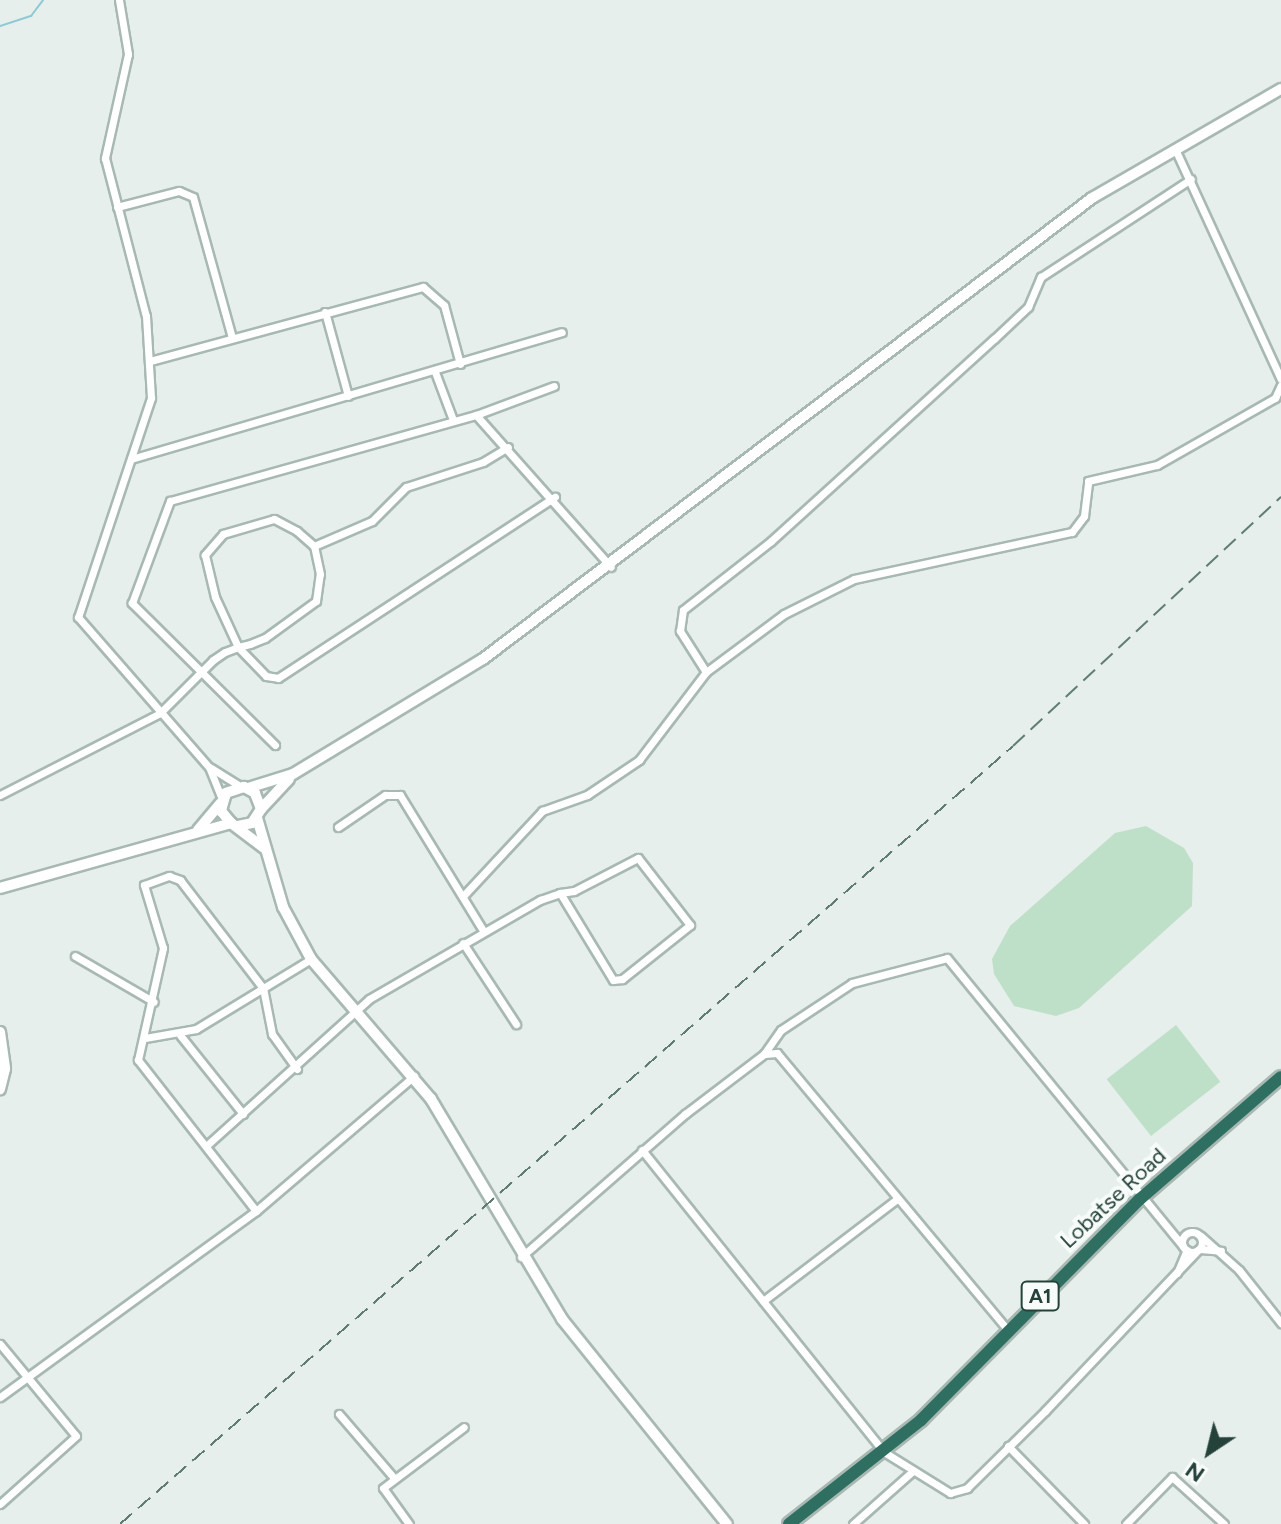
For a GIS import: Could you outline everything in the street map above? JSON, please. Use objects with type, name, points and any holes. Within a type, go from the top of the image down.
[{"type":"highway","name":"Lobatse Road","points":[[789,1524],[884,1452],[1140,1199],[1281,1077]]},
{"type":"main road","points":[[198,830],[222,801],[244,787],[293,774],[470,668],[611,567],[1042,235],[1175,149],[1281,89]]},
{"type":"main road","points":[[0,888],[198,830],[234,825],[259,813],[293,774]]},
{"type":"main road","points":[[244,787],[259,813],[264,848],[283,907],[311,959],[414,1076],[521,1257],[562,1319],[717,1519],[727,1524]]},
{"type":"main road","points":[[222,801],[234,825],[264,848]]},
{"type":"main road","points":[[0,1032],[5,1069],[0,1089]]},
{"type":"street","points":[[119,0],[128,54],[105,151],[143,301],[151,398],[78,617],[209,767],[244,787]]},
{"type":"street","points":[[464,895],[542,811],[587,795],[639,760],[706,672],[829,589],[1072,532],[1084,516],[1088,481],[1169,459],[1275,398],[1281,382],[1175,149]]},
{"type":"street","points":[[706,672],[680,631],[683,610],[771,541],[994,339],[1028,307],[1041,277],[1191,179]]},
{"type":"street","points":[[117,207],[179,191],[193,197],[232,338]]},
{"type":"street","points":[[150,361],[325,312],[428,288],[444,305],[460,364]]},
{"type":"street","points":[[325,312],[348,396]]},
{"type":"street","points":[[131,459],[435,372],[562,332]]},
{"type":"street","points":[[435,372],[453,420]]},
{"type":"street","points":[[275,745],[198,674],[131,600],[166,503],[476,415],[554,386]]},
{"type":"street","points":[[476,415],[555,497],[611,567]]},
{"type":"street","points":[[314,546],[372,521],[406,487],[483,462],[508,447]]},
{"type":"street","points":[[0,795],[160,713],[198,674],[238,647],[265,638],[316,601],[320,574],[314,546],[274,519],[210,542],[205,562],[238,647],[266,676],[283,676],[555,497]]},
{"type":"street","points":[[209,767],[222,801]]},
{"type":"street","points":[[338,827],[395,792],[464,895],[482,929]]},
{"type":"street","points":[[206,1146],[357,1013],[482,929],[560,893],[638,858],[690,925],[657,954],[613,980],[560,893]]},
{"type":"street","points":[[256,1211],[141,1066],[138,1054],[154,1002],[163,948],[142,889],[169,876],[180,880],[263,988],[272,1034],[297,1069]]},
{"type":"street","points":[[463,943],[516,1024]]},
{"type":"street","points":[[75,956],[154,1002]]},
{"type":"street","points":[[521,1257],[642,1150],[764,1054],[781,1030],[852,983],[947,958],[1166,1229],[1185,1248],[1221,1251]]},
{"type":"street","points":[[145,1038],[180,1035],[311,959]]},
{"type":"street","points":[[180,1035],[243,1114]]},
{"type":"street","points":[[764,1054],[788,1059],[897,1199],[1009,1331]]},
{"type":"street","points":[[0,1397],[256,1211],[414,1076]]},
{"type":"street","points":[[642,1150],[884,1452],[958,1494],[1177,1275],[1199,1250],[1201,1236]]},
{"type":"street","points":[[763,1301],[897,1199]]},
{"type":"street","points":[[1166,1229],[1201,1236],[1221,1251],[1281,1323]]},
{"type":"street","points":[[1177,1275],[1187,1232]]},
{"type":"street","points":[[0,1344],[76,1436],[0,1504]]},
{"type":"street","points":[[339,1414],[394,1478]]},
{"type":"street","points":[[409,1524],[383,1492],[394,1478],[464,1427]]},
{"type":"street","points":[[1008,1446],[1084,1524]]},
{"type":"street","points":[[853,1524],[913,1471]]},
{"type":"street","points":[[1126,1524],[1172,1477],[1224,1524]]},
{"type":"green space","points":[[1146,826],[1184,848],[1193,863],[1192,906],[1079,1008],[1056,1016],[1014,1006],[994,974],[992,959],[1010,926],[1115,833]]},
{"type":"green space","points":[[1176,1025],[1220,1082],[1151,1136],[1107,1079]]},
{"type":"waterway","points":[[0,26],[31,16],[43,0]]},
{"type":"railway","points":[[120,1524],[1013,746],[1281,497]]}]
